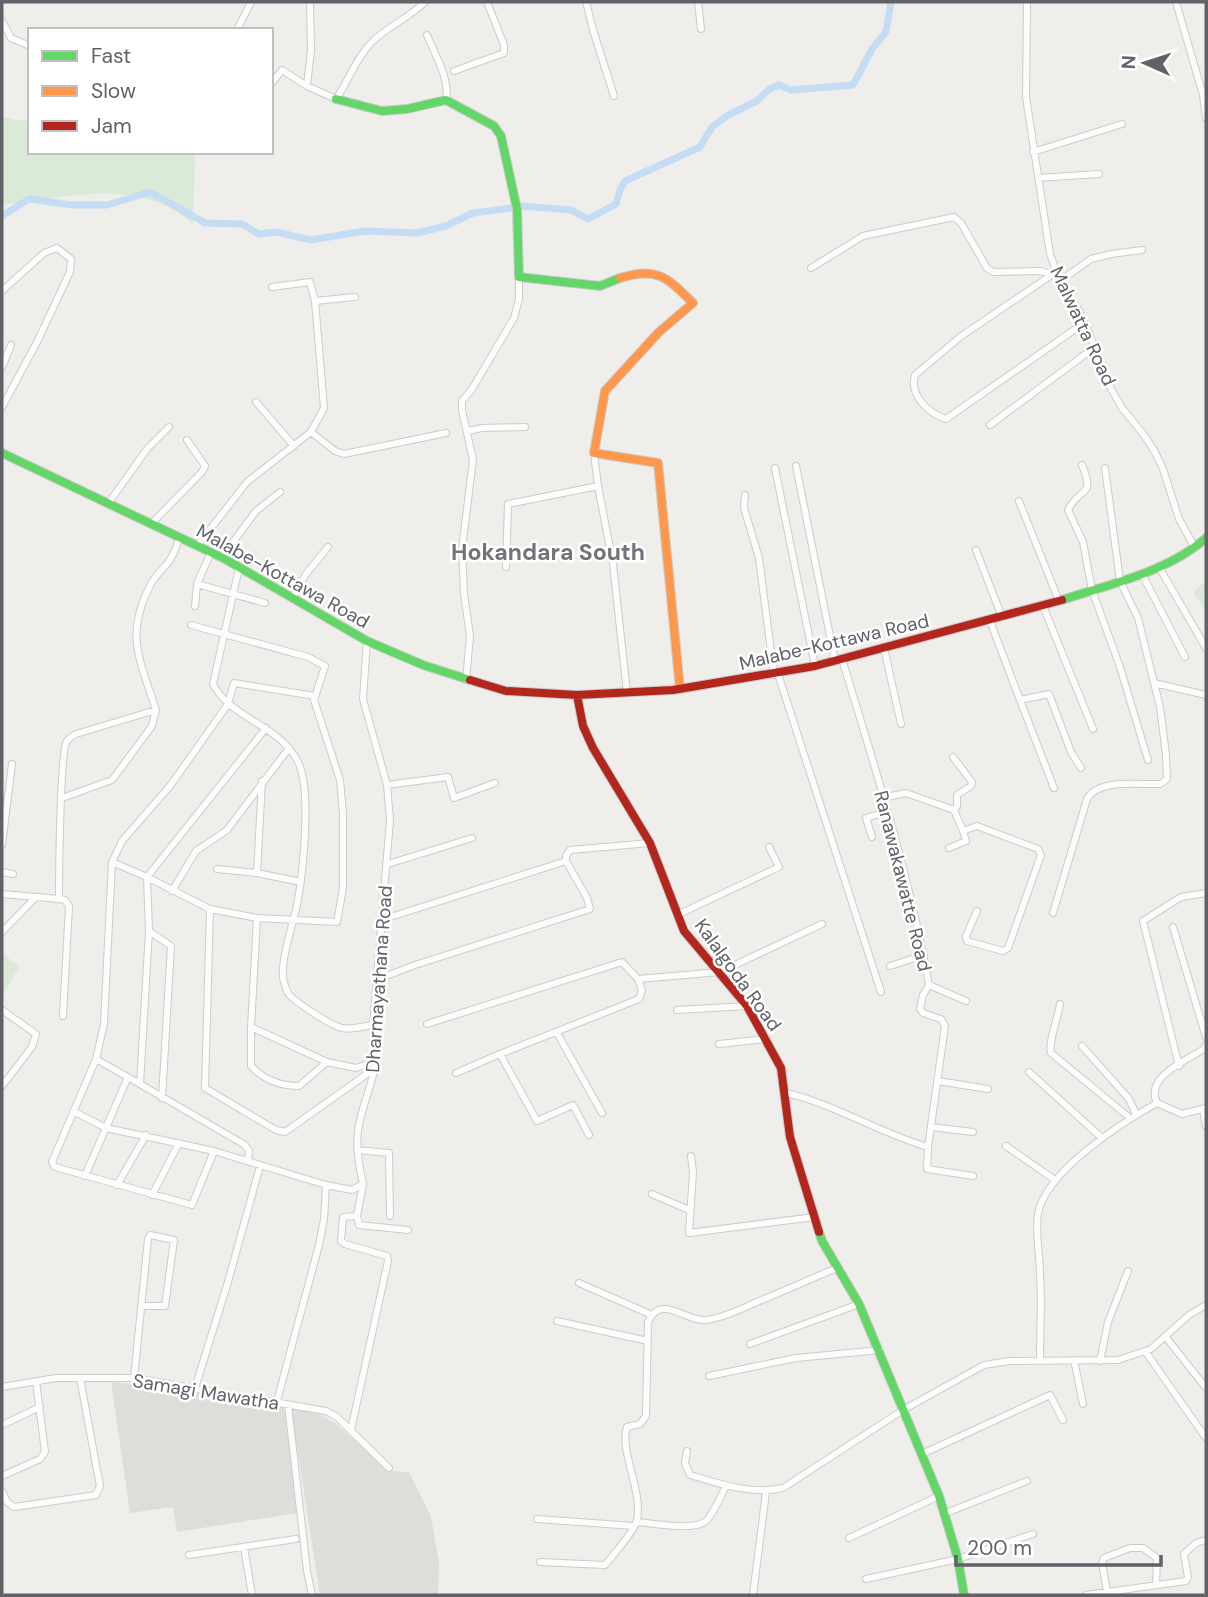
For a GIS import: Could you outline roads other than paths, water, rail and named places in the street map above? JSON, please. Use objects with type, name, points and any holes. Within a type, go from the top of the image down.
[{"type":"street","points":[[238,28],[251,2]]},
{"type":"street","points":[[307,86],[311,50],[310,2]]},
{"type":"street","points":[[336,99],[371,43],[413,15],[425,2]]},
{"type":"street","points":[[454,71],[504,53],[504,45],[487,2]]},
{"type":"street","points":[[586,2],[614,96]]},
{"type":"street","points":[[698,2],[701,29]]},
{"type":"street","name":"Malwatta Road","points":[[1027,2],[1026,97],[1053,273],[1084,323],[1106,380],[1159,461],[1179,519],[1195,548]]},
{"type":"street","points":[[1176,2],[1203,95],[1206,118]]},
{"type":"street","points":[[2,21],[11,38],[28,45]]},
{"type":"street","points":[[427,35],[446,81],[446,100]]},
{"type":"street","points":[[273,81],[282,70],[307,86],[336,99],[382,111],[407,109],[446,100],[494,126],[501,136],[517,209],[519,299],[514,318],[472,389],[462,401],[473,460],[462,549],[464,594],[470,636],[466,680]]},
{"type":"street","points":[[1033,152],[1122,124]]},
{"type":"street","points":[[1038,178],[1099,174]]},
{"type":"street","points":[[811,268],[863,236],[954,217],[961,223],[987,268],[993,272],[1053,273]]},
{"type":"street","points":[[2,291],[44,253],[57,248],[71,259],[71,272],[2,407]]},
{"type":"street","points":[[1060,281],[1091,259],[1142,250]]},
{"type":"street","points":[[519,277],[600,286],[643,273],[667,278],[693,303],[659,332],[605,391],[594,453],[613,564],[627,693]]},
{"type":"street","points":[[1053,273],[961,337],[915,375],[914,382],[919,399],[935,416],[946,419],[1084,323]]},
{"type":"street","points":[[197,545],[247,482],[311,432],[324,408],[315,301],[310,282],[272,287]]},
{"type":"street","points":[[315,301],[355,297]]},
{"type":"street","points":[[2,367],[11,345]]},
{"type":"street","points":[[990,425],[1095,347]]},
{"type":"street","points":[[256,402],[294,446]]},
{"type":"street","points":[[468,431],[525,427]]},
{"type":"street","points":[[108,504],[147,449],[169,428]]},
{"type":"street","points":[[311,432],[335,451],[344,454],[446,433]]},
{"type":"street","points":[[151,524],[205,466],[187,440]]},
{"type":"street","name":"Malabe-Kottawa Road","points":[[2,453],[222,557],[367,641],[466,680],[506,691],[578,695],[680,690],[776,675],[1044,606],[1159,567],[1195,548],[1206,538]]},
{"type":"street","points":[[594,453],[658,463],[680,690]]},
{"type":"street","points":[[1082,465],[1088,486],[1068,510],[1083,542],[1092,590],[1120,667],[1148,760]]},
{"type":"street","name":"Ranawakawatte Road","points":[[796,466],[839,660],[905,873],[924,956],[929,985],[923,995],[920,1009],[923,1013],[942,1019],[945,1026],[928,1147]]},
{"type":"street","points":[[775,468],[815,666]]},
{"type":"street","points":[[1053,913],[1087,799],[1092,791],[1114,786],[1160,784],[1167,779],[1164,731],[1154,683],[1138,618],[1120,581],[1105,468]]},
{"type":"street","points":[[506,567],[508,504],[598,486]]},
{"type":"street","points":[[222,557],[256,511],[280,492]]},
{"type":"street","points":[[745,495],[744,508],[759,558],[776,675],[881,992]]},
{"type":"street","points":[[1018,501],[1059,601]]},
{"type":"street","points":[[62,798],[112,780],[152,726],[156,710],[135,645],[136,623],[152,582],[172,558],[180,537]]},
{"type":"street","points":[[292,598],[306,574],[328,547]]},
{"type":"street","points":[[976,550],[1002,617]]},
{"type":"street","points":[[195,606],[197,584],[211,552]]},
{"type":"street","points":[[1159,567],[1206,648]]},
{"type":"street","points":[[239,568],[213,684],[228,704],[266,728],[289,748],[299,762],[306,788],[301,881],[283,977],[289,994],[333,1025],[344,1029],[373,1025]]},
{"type":"street","points":[[1142,574],[1185,657]]},
{"type":"street","points":[[197,584],[265,603]]},
{"type":"street","points":[[1044,606],[1093,729]]},
{"type":"street","points":[[990,621],[1054,788]]},
{"type":"street","points":[[112,862],[211,909],[257,918],[337,922],[343,888],[340,780],[314,700],[325,666],[308,657],[191,625]]},
{"type":"street","name":"Dharmayathana Road","points":[[363,1184],[357,1150],[359,1125],[377,1061],[378,1045],[373,1025],[384,919],[390,820],[387,785],[363,699],[367,641]]},
{"type":"street","points":[[884,648],[901,724]]},
{"type":"street","points":[[214,1151],[192,1205],[55,1167],[52,1162],[96,1059],[104,1024],[112,862],[122,841],[170,786],[228,704],[233,683],[315,696]]},
{"type":"street","points":[[1154,683],[1206,695]]},
{"type":"street","points":[[1020,700],[1049,694],[1081,768]]},
{"type":"street","name":"Kalalgoda Road","points":[[578,695],[583,726],[593,748],[650,843],[684,931],[747,1006],[768,1039],[781,1068],[790,1137],[822,1241],[859,1304],[880,1350],[946,1513],[964,1595]]},
{"type":"street","points":[[59,899],[62,798],[67,741],[76,734],[156,710]]},
{"type":"street","points":[[140,1084],[149,931],[147,877],[266,728]]},
{"type":"street","points":[[172,891],[197,851],[227,830],[262,780],[289,748]]},
{"type":"street","points":[[953,757],[972,782],[971,786],[957,795],[957,806],[954,810]]},
{"type":"street","points":[[2,843],[12,764]]},
{"type":"street","points":[[387,785],[447,777],[454,798],[495,783]]},
{"type":"street","points":[[257,873],[262,780]]},
{"type":"street","points":[[882,798],[906,793],[954,810],[966,841],[949,848]]},
{"type":"street","points":[[872,837],[866,818],[886,812]]},
{"type":"street","points":[[963,831],[978,826],[1038,849],[1041,855],[1008,948],[1003,951],[967,941],[976,911]]},
{"type":"street","points":[[388,864],[472,838]]},
{"type":"street","points":[[376,980],[590,909],[587,898],[566,861],[570,850],[650,843]]},
{"type":"street","points":[[677,915],[779,867],[769,846]]},
{"type":"street","points":[[384,919],[566,861]]},
{"type":"street","points":[[217,869],[301,881]]},
{"type":"street","points":[[2,872],[13,874]]},
{"type":"street","points":[[1179,1066],[1143,921],[1181,897],[1206,893]]},
{"type":"street","points":[[2,894],[65,900],[69,906],[62,1016]]},
{"type":"street","points":[[2,932],[34,899]]},
{"type":"street","points":[[211,909],[205,1088],[276,1130],[285,1132],[374,1069]]},
{"type":"street","points":[[257,918],[251,1066],[282,1086],[299,1086],[327,1062]]},
{"type":"street","points":[[638,979],[720,972],[822,924]]},
{"type":"street","points":[[1173,928],[1206,1037]]},
{"type":"street","points":[[149,931],[170,946],[162,1098]]},
{"type":"street","points":[[890,966],[924,956]]},
{"type":"street","points":[[427,1024],[622,962],[638,979],[642,990],[639,999],[456,1073]]},
{"type":"street","points":[[929,985],[965,1001]]},
{"type":"street","points":[[1060,1004],[1058,1022],[1049,1049],[1051,1053],[1133,1116]]},
{"type":"street","points":[[677,1010],[747,1006]]},
{"type":"street","points":[[2,1010],[36,1034],[32,1047],[2,1086]]},
{"type":"street","points":[[251,1027],[327,1062],[356,1068],[377,1061]]},
{"type":"street","points":[[557,1033],[602,1113]]},
{"type":"street","points":[[719,1044],[768,1039]]},
{"type":"street","points":[[1206,1045],[1204,1049],[1161,1077],[1155,1087],[1157,1103],[1182,1114],[1205,1109],[1206,1126]]},
{"type":"street","points":[[1082,1046],[1129,1099],[1133,1116]]},
{"type":"street","points":[[500,1054],[537,1121],[573,1105],[589,1136]]},
{"type":"street","points":[[96,1059],[245,1145],[249,1151],[248,1160]]},
{"type":"street","points":[[1029,1072],[1102,1138]]},
{"type":"street","points":[[85,1176],[128,1077]]},
{"type":"street","points":[[938,1081],[989,1090]]},
{"type":"street","points":[[786,1093],[801,1096],[903,1140],[928,1147],[927,1169],[973,1176]]},
{"type":"street","points":[[1040,1360],[1038,1214],[1051,1185],[1102,1138],[1157,1103]]},
{"type":"street","points":[[73,1111],[106,1128],[214,1151],[326,1185],[352,1190],[363,1184]]},
{"type":"street","points":[[931,1127],[973,1132]]},
{"type":"street","points":[[117,1185],[146,1135]]},
{"type":"street","points":[[152,1195],[179,1143]]},
{"type":"street","points":[[1006,1146],[1055,1180]]},
{"type":"street","points":[[357,1150],[389,1153],[390,1216]]},
{"type":"street","points":[[691,1156],[693,1171],[690,1233],[814,1217]]},
{"type":"street","points":[[195,1388],[260,1166]]},
{"type":"street","points":[[363,1184],[357,1216],[359,1225],[408,1230]]},
{"type":"street","points":[[277,1401],[319,1245],[326,1185]]},
{"type":"street","points":[[652,1194],[690,1210]]},
{"type":"street","points":[[351,1430],[388,1261],[387,1256],[341,1241],[343,1216],[357,1216]]},
{"type":"street","points":[[134,1378],[141,1306],[148,1239],[150,1236],[174,1240],[165,1306],[141,1306]]},
{"type":"street","points":[[540,1562],[605,1565],[636,1524],[637,1487],[624,1436],[628,1427],[640,1424],[646,1416],[648,1322],[652,1315],[661,1310],[670,1310],[703,1321],[726,1315],[837,1268]]},
{"type":"street","points":[[1100,1361],[1108,1322],[1128,1271]]},
{"type":"street","points":[[579,1283],[652,1315]]},
{"type":"street","points":[[750,1344],[859,1304]]},
{"type":"street","points":[[687,1451],[685,1463],[690,1475],[726,1486],[766,1492],[783,1488],[904,1410],[985,1365],[1009,1361],[1118,1360],[1151,1349],[1189,1315],[1206,1306]]},
{"type":"street","points":[[557,1321],[648,1341]]},
{"type":"street","points":[[1166,1336],[1206,1388]]},
{"type":"street","points":[[709,1376],[796,1358],[880,1350]]},
{"type":"street","points":[[1146,1351],[1206,1438]]},
{"type":"street","points":[[1074,1360],[1083,1404]]},
{"type":"street","name":"Samagi Mawatha","points":[[2,1387],[56,1378],[134,1378],[326,1411],[351,1430],[389,1468]]},
{"type":"street","points":[[2,1491],[7,1502],[14,1507],[96,1495],[100,1486],[80,1378]]},
{"type":"street","points":[[2,1476],[40,1459],[45,1452],[36,1381]]},
{"type":"street","points":[[922,1454],[1050,1395],[1063,1420]]},
{"type":"street","points":[[288,1405],[312,1595]]},
{"type":"street","points":[[2,1425],[40,1407]]},
{"type":"street","points":[[946,1513],[1027,1480]]},
{"type":"street","points":[[537,1518],[693,1527],[709,1519],[726,1486]]},
{"type":"street","points":[[753,1595],[766,1492]]},
{"type":"street","points":[[849,1538],[939,1496]]},
{"type":"street","points":[[866,1579],[958,1559],[1033,1534]]},
{"type":"street","points":[[189,1555],[296,1539]]},
{"type":"street","points":[[1086,1595],[1186,1581],[1188,1577],[1184,1554],[1196,1543],[1206,1540]]},
{"type":"street","points":[[244,1547],[252,1595]]},
{"type":"street","points":[[1107,1591],[1102,1563],[1104,1558],[1130,1548],[1143,1548],[1157,1558],[1156,1584]]},
{"type":"waterway","points":[[522,206],[571,210],[588,219],[616,204],[625,181],[700,147],[712,127],[728,115],[757,101],[768,90],[779,85],[791,90],[853,85],[872,49],[886,32],[891,2]]},
{"type":"waterway","points":[[2,216],[29,199],[72,205],[107,205],[150,192],[205,223],[242,224],[259,234],[276,232],[311,240],[365,231],[417,233],[446,226],[473,213],[512,208]]},
{"type":"district","name":"Hokandara South","points":[[548,552]]}]
